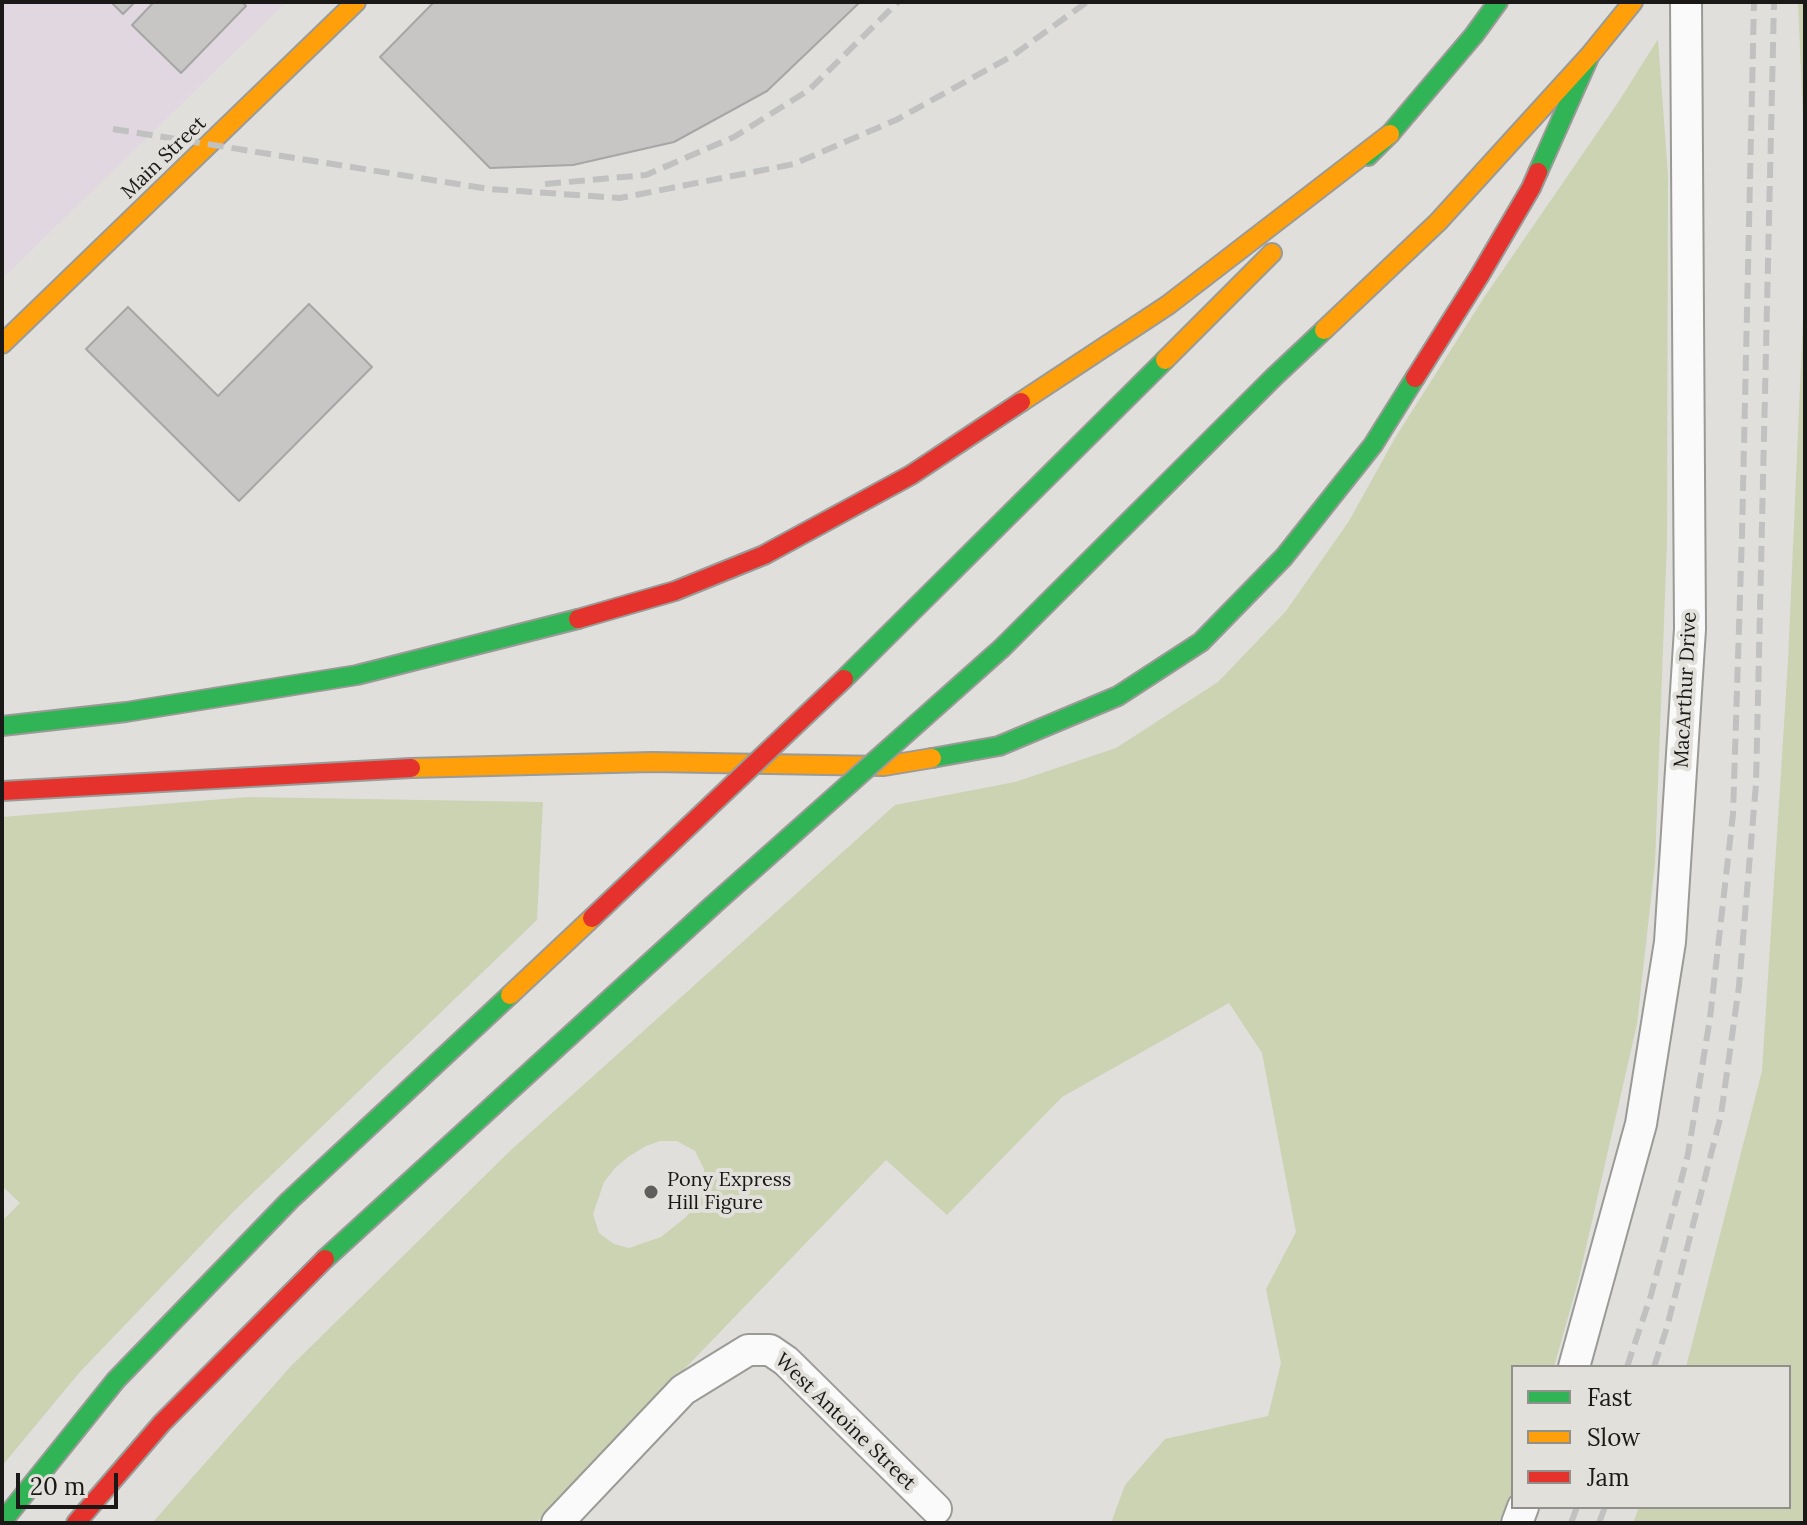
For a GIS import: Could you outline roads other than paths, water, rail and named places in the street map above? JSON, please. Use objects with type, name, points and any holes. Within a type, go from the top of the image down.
[{"type":"main road","name":"Main Street","points":[[2,344],[356,2]]},
{"type":"main road","points":[[2,1522],[116,1380],[289,1201],[844,679],[1390,134],[1498,2]]},
{"type":"main road","points":[[76,1523],[162,1423],[342,1242],[1002,648],[1274,377],[1438,222],[1590,55],[1633,2]]},
{"type":"main road","points":[[2,791],[371,769],[652,762],[884,766],[999,746],[1118,696],[1201,642],[1284,557],[1373,445],[1531,188],[1590,55]]},
{"type":"main road","points":[[2,726],[126,712],[357,675],[549,627],[675,591],[764,555],[911,475],[1168,305],[1390,134]]},
{"type":"street","name":"MacArthur Drive","points":[[1575,1365],[1641,1124],[1670,942],[1690,629],[1686,2]]},
{"type":"street","name":"West Antoine Street","points":[[557,1523],[683,1390],[748,1350],[770,1350],[786,1361],[936,1509]]},
{"type":"railway","points":[[545,184],[646,175],[734,137],[809,90],[898,2]]},
{"type":"railway","points":[[113,129],[489,189],[620,198],[794,164],[896,120],[1012,56],[1087,2]]},
{"type":"railway","points":[[1628,1365],[1651,1295],[1688,1154],[1710,1018],[1733,814],[1754,2]]},
{"type":"railway","points":[[1655,1365],[1721,1115],[1739,986],[1756,784],[1774,2]]},
{"type":"railway","points":[[1571,1523],[1576,1509]]},
{"type":"railway","points":[[1599,1523],[1604,1509]]},
{"type":"place","name":"Pony Express Hill Figure","points":[[651,1192]]}]
